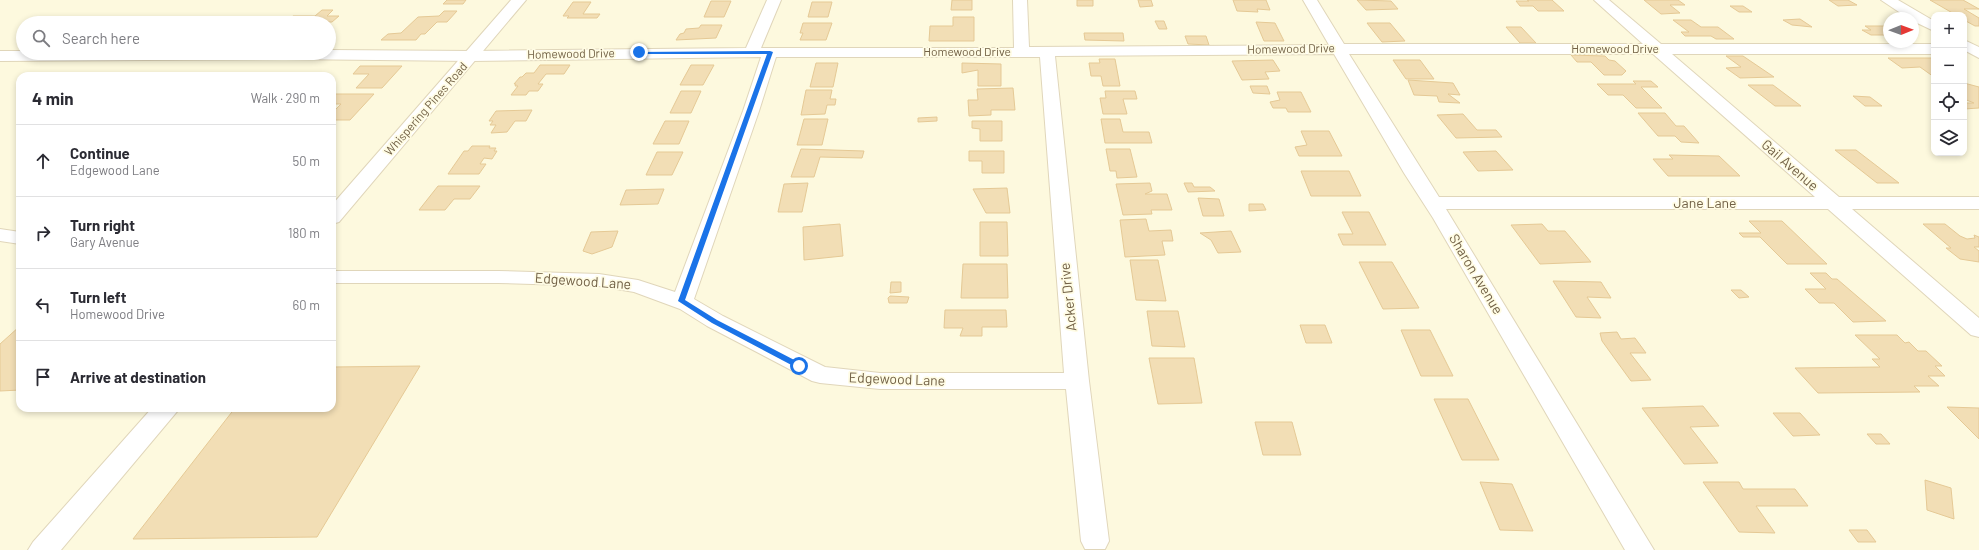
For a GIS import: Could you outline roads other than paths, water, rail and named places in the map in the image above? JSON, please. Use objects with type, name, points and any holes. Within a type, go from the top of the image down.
[{"type":"street","name":"Whispering Pines Road","points":[[336,213],[519,0]]},
{"type":"street","points":[[751,52],[759,38],[774,0]]},
{"type":"street","points":[[1020,0],[1022,52]]},
{"type":"street","name":"Sharon Avenue","points":[[1310,0],[1432,203],[1447,225],[1640,550]]},
{"type":"street","name":"Gail Avenue","points":[[1601,0],[1979,330]]},
{"type":"street","points":[[1888,0],[1931,25]]},
{"type":"street","name":"Homewood Drive","points":[[336,55],[472,56],[619,52],[1047,52],[1339,48],[1931,49]]},
{"type":"street","points":[[682,301],[770,52]]},
{"type":"street","name":"Acker Drive","points":[[1047,52],[1047,74],[1076,381],[1095,541]]},
{"type":"street","name":"Homewood Drive","points":[[0,56],[16,56]]},
{"type":"street","name":"Jane Lane","points":[[1432,203],[1979,203]]},
{"type":"street","points":[[0,235],[16,237]]},
{"type":"street","name":"Edgewood Lane","points":[[336,277],[498,277],[599,280],[638,286],[682,301],[722,325],[820,375],[880,381],[1076,381]]},
{"type":"street","points":[[43,550],[164,412]]}]
